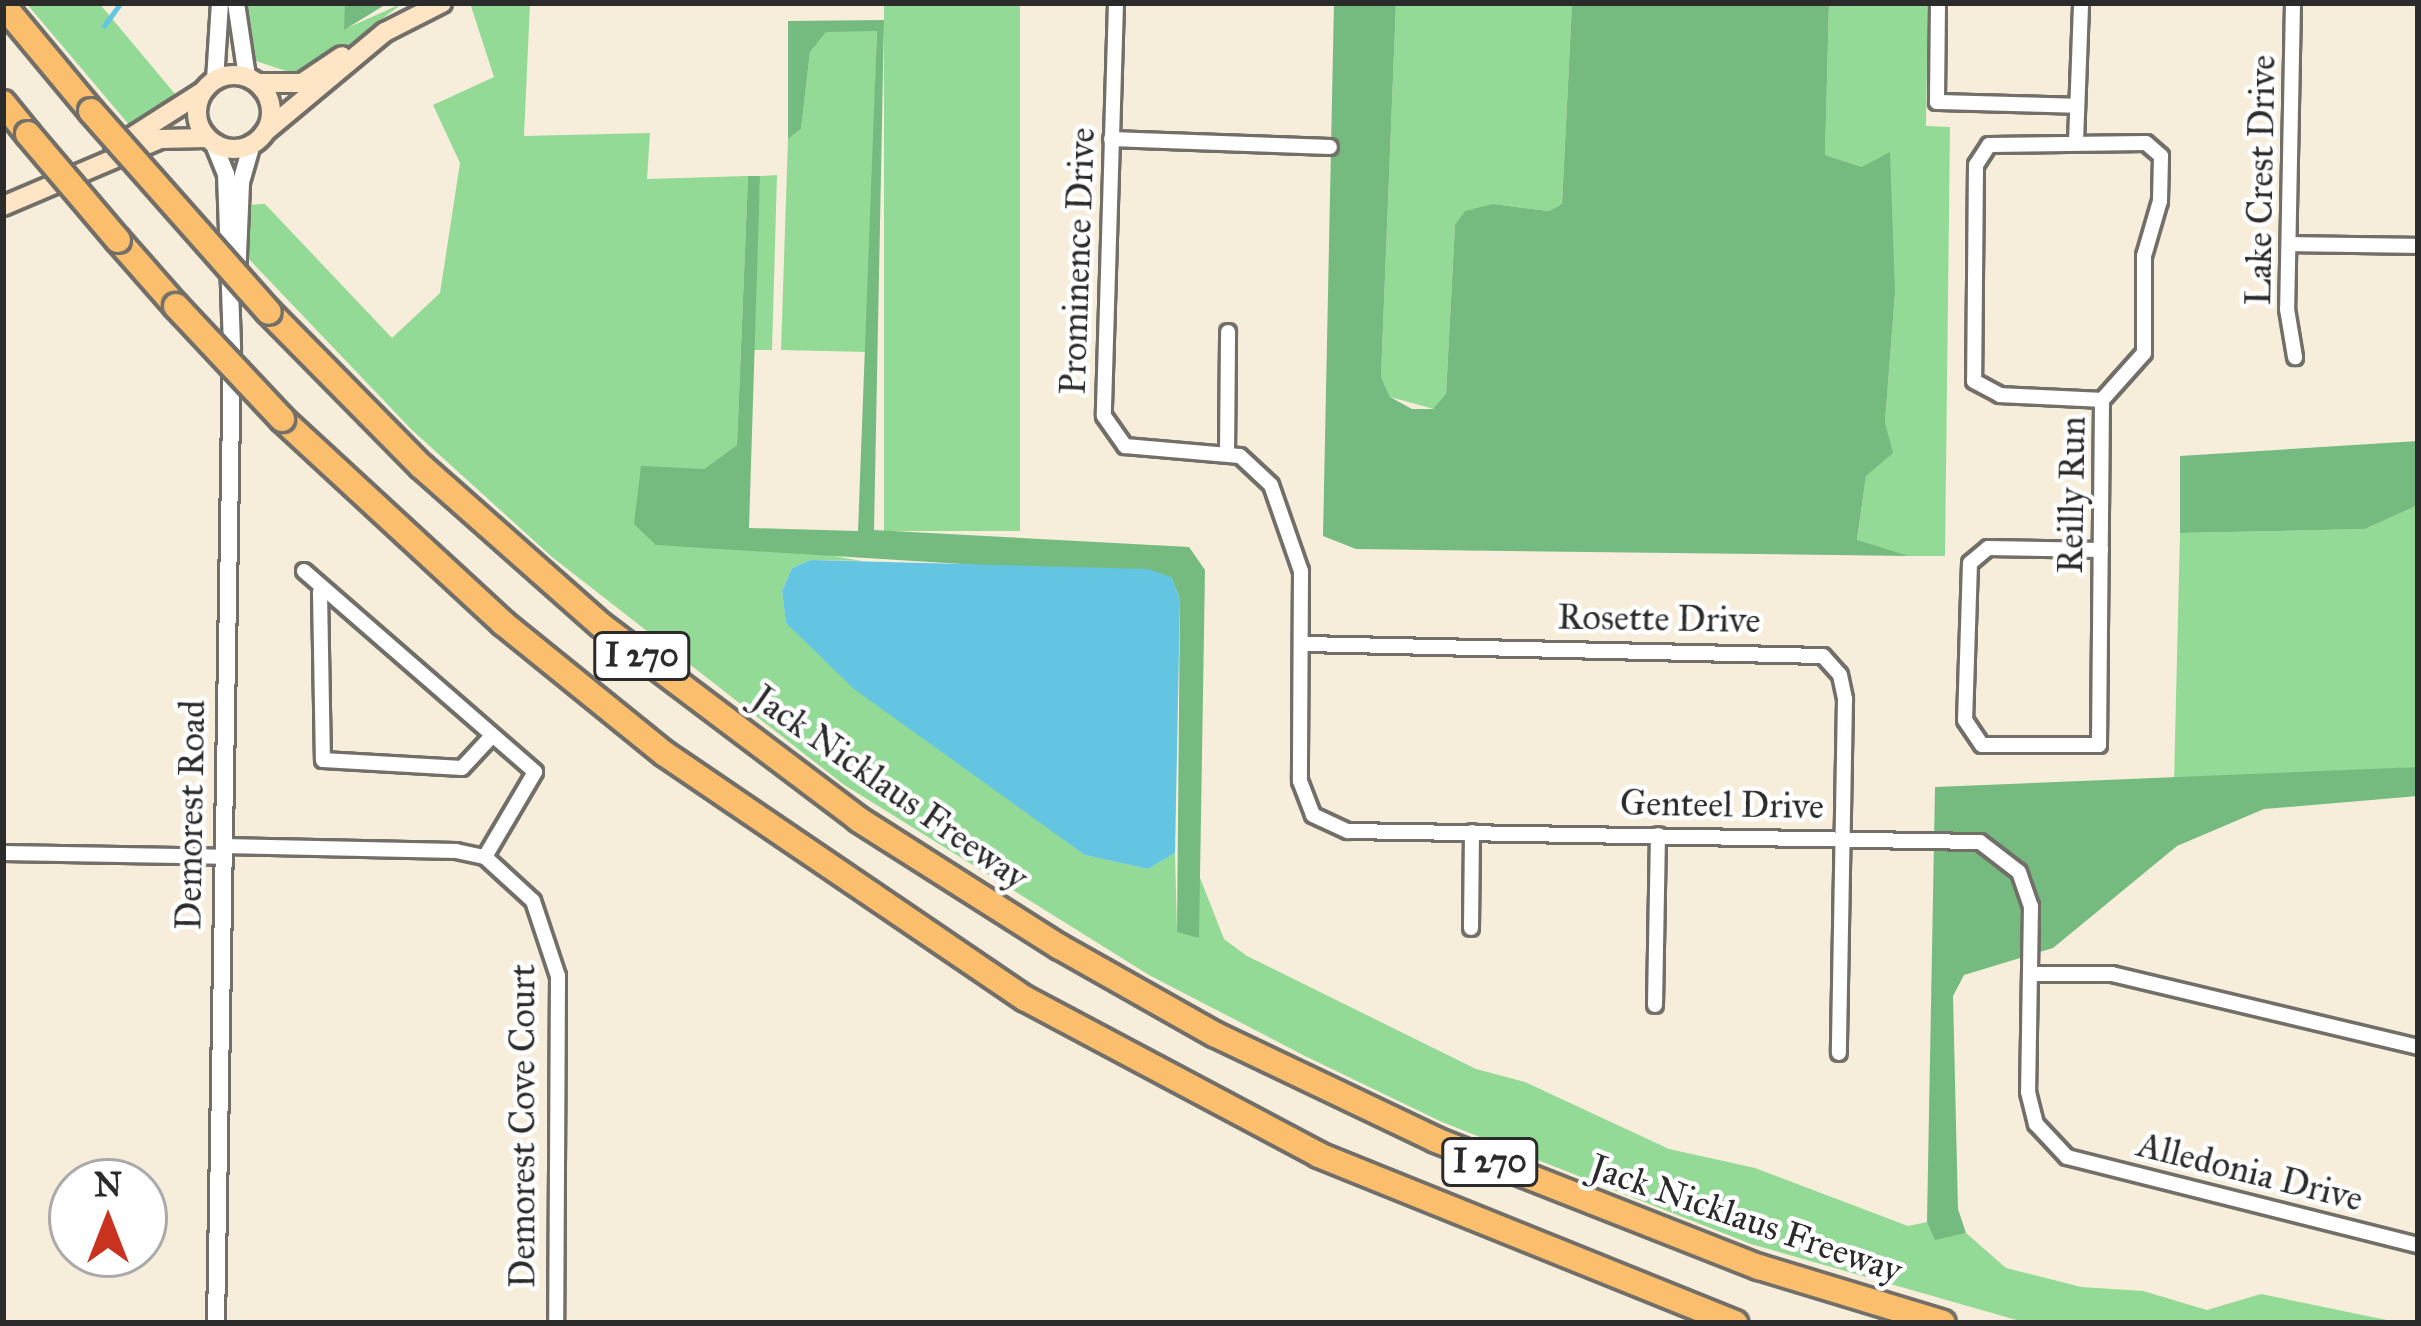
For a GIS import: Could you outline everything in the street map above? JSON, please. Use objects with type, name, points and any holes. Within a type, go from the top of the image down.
[{"type":"highway","name":"Jack Nicklaus Freeway","points":[[3,5],[269,312],[421,466],[601,625],[858,819],[1060,947],[1214,1034],[1436,1140],[1759,1267],[1943,1323]]},
{"type":"highway","name":"I 270","points":[[3,103],[176,306],[282,419],[503,623],[664,754],[1026,999],[1319,1155],[1735,1323]]},
{"type":"main road","points":[[92,166],[209,86],[253,80],[305,82],[442,3]]},
{"type":"main road","points":[[3,206],[167,137],[259,138],[306,106],[378,38]]},
{"type":"main road","points":[[253,80],[271,104],[259,138]]},
{"type":"main road","points":[[209,86],[197,118],[210,140]]},
{"type":"street","points":[[209,86],[220,3]]},
{"type":"street","points":[[236,3],[253,80]]},
{"type":"street","name":"Prominence Drive","points":[[1116,3],[1108,428],[1137,451],[1227,454]]},
{"type":"street","points":[[1938,3],[1937,102],[2077,106]]},
{"type":"street","points":[[2081,3],[2075,142],[2004,142],[1979,153],[1972,365],[1984,391],[2102,400]]},
{"type":"street","name":"Lake Crest Drive","points":[[2293,3],[2290,244],[2295,357]]},
{"type":"street","name":"Demorest Road","points":[[231,309],[241,182],[259,138]]},
{"type":"street","points":[[1111,139],[1330,147]]},
{"type":"street","name":"Demorest Road","points":[[210,140],[226,174],[231,309],[216,1323]]},
{"type":"street","name":"Reilly Run","points":[[2075,142],[2146,143],[2161,156],[2161,201],[2144,256],[2144,353],[2102,400],[2101,550],[2099,745],[1982,745],[1969,734],[1970,563],[1988,548],[2101,550]]},
{"type":"street","points":[[2290,244],[2418,247]]},
{"type":"street","points":[[1228,332],[1227,454],[1253,463],[1271,484],[1300,571],[1305,644]]},
{"type":"street","points":[[3,854],[223,851],[485,857],[535,772],[489,739],[320,592],[304,572]]},
{"type":"street","points":[[320,592],[323,760],[462,768],[489,739]]},
{"type":"street","name":"Genteel Drive","points":[[1305,644],[1300,781],[1313,815],[1348,831],[1966,838],[2008,859],[2031,906],[2029,1092],[2036,1124],[2067,1157]]},
{"type":"street","name":"Rosette Drive","points":[[1305,644],[1823,656],[1844,686],[1843,837]]},
{"type":"street","points":[[1471,928],[1472,832]]},
{"type":"street","points":[[1655,1005],[1658,835]]},
{"type":"street","points":[[1839,1053],[1843,837]]},
{"type":"street","name":"Demorest Cove Court","points":[[485,857],[533,901],[558,976],[556,1323]]},
{"type":"street","points":[[2030,974],[2112,974],[2418,1047]]},
{"type":"street","name":"Alledonia Drive","points":[[2067,1157],[2418,1245]]},
{"type":"green space","points":[[26,3],[99,3],[175,94],[131,127]]},
{"type":"green space","points":[[242,3],[345,3],[345,29],[403,3],[322,65],[295,74],[256,61]]},
{"type":"green space","points":[[345,3],[388,3],[344,30]]},
{"type":"green space","points":[[470,3],[530,3],[524,136],[650,133],[647,179],[748,176],[737,445],[704,469],[656,545],[793,549],[862,561],[811,560],[792,568],[782,591],[786,623],[1085,855],[1148,869],[1175,853],[1177,932],[1199,937],[1195,865],[1224,939],[1247,956],[1476,1069],[1525,1082],[1669,1149],[1755,1168],[1908,1226],[1927,1222],[1936,1239],[1966,1233],[2006,1268],[2081,1287],[2143,1291],[2207,1310],[2261,1294],[2401,1323],[2027,1323],[1751,1244],[1442,1122],[1305,1056],[1149,975],[843,784],[552,557],[411,429],[244,254],[246,205],[265,204],[392,338],[440,293],[460,163],[433,105],[494,77]]},
{"type":"green space","points":[[884,3],[1020,3],[1020,531],[884,531]]},
{"type":"green space","points":[[1334,3],[1396,3],[1381,377],[1390,397],[1412,409],[1433,409],[1446,394],[1455,225],[1465,211],[1493,204],[1549,211],[1562,204],[1572,3],[1829,3],[1825,155],[1862,167],[1890,152],[1895,293],[1885,422],[1893,453],[1866,476],[1857,540],[1909,556],[1356,549],[1323,536]]},
{"type":"green space","points":[[1396,3],[1572,3],[1562,204],[1549,211],[1493,204],[1455,225],[1446,394],[1434,409],[1390,397],[1381,377]]},
{"type":"green space","points":[[1829,3],[1928,3],[1926,126],[1950,127],[1945,556],[1909,556],[1857,541],[1866,475],[1892,453],[1885,422],[1895,293],[1862,167],[1825,155]]},
{"type":"green space","points":[[884,20],[874,530],[1189,547],[1205,570],[1199,938],[1177,932],[1180,599],[1171,577],[656,545],[634,524],[641,466],[704,469],[737,445],[748,176],[760,176],[749,528],[858,531],[877,31],[826,32],[810,52],[801,129],[788,139],[788,21]]},
{"type":"green space","points":[[877,30],[867,352],[781,350],[788,139],[801,129],[810,52],[826,31]]},
{"type":"green space","points":[[777,175],[772,350],[752,350],[760,176]]},
{"type":"green space","points":[[2418,441],[2418,505],[2365,529],[2180,533],[2180,456]]},
{"type":"green space","points":[[2418,505],[2418,767],[2174,782],[2180,533],[2365,529]]},
{"type":"green space","points":[[2418,767],[2418,796],[2264,809],[2177,846],[2053,948],[1964,975],[1953,996],[1958,1209],[1966,1233],[1935,1240],[1927,1222],[1935,787]]},
{"type":"water","points":[[811,560],[1148,569],[1171,577],[1180,599],[1175,853],[1148,869],[1085,855],[854,689],[786,623],[782,591],[792,568]]},
{"type":"waterway","points":[[104,26],[121,3]]}]
